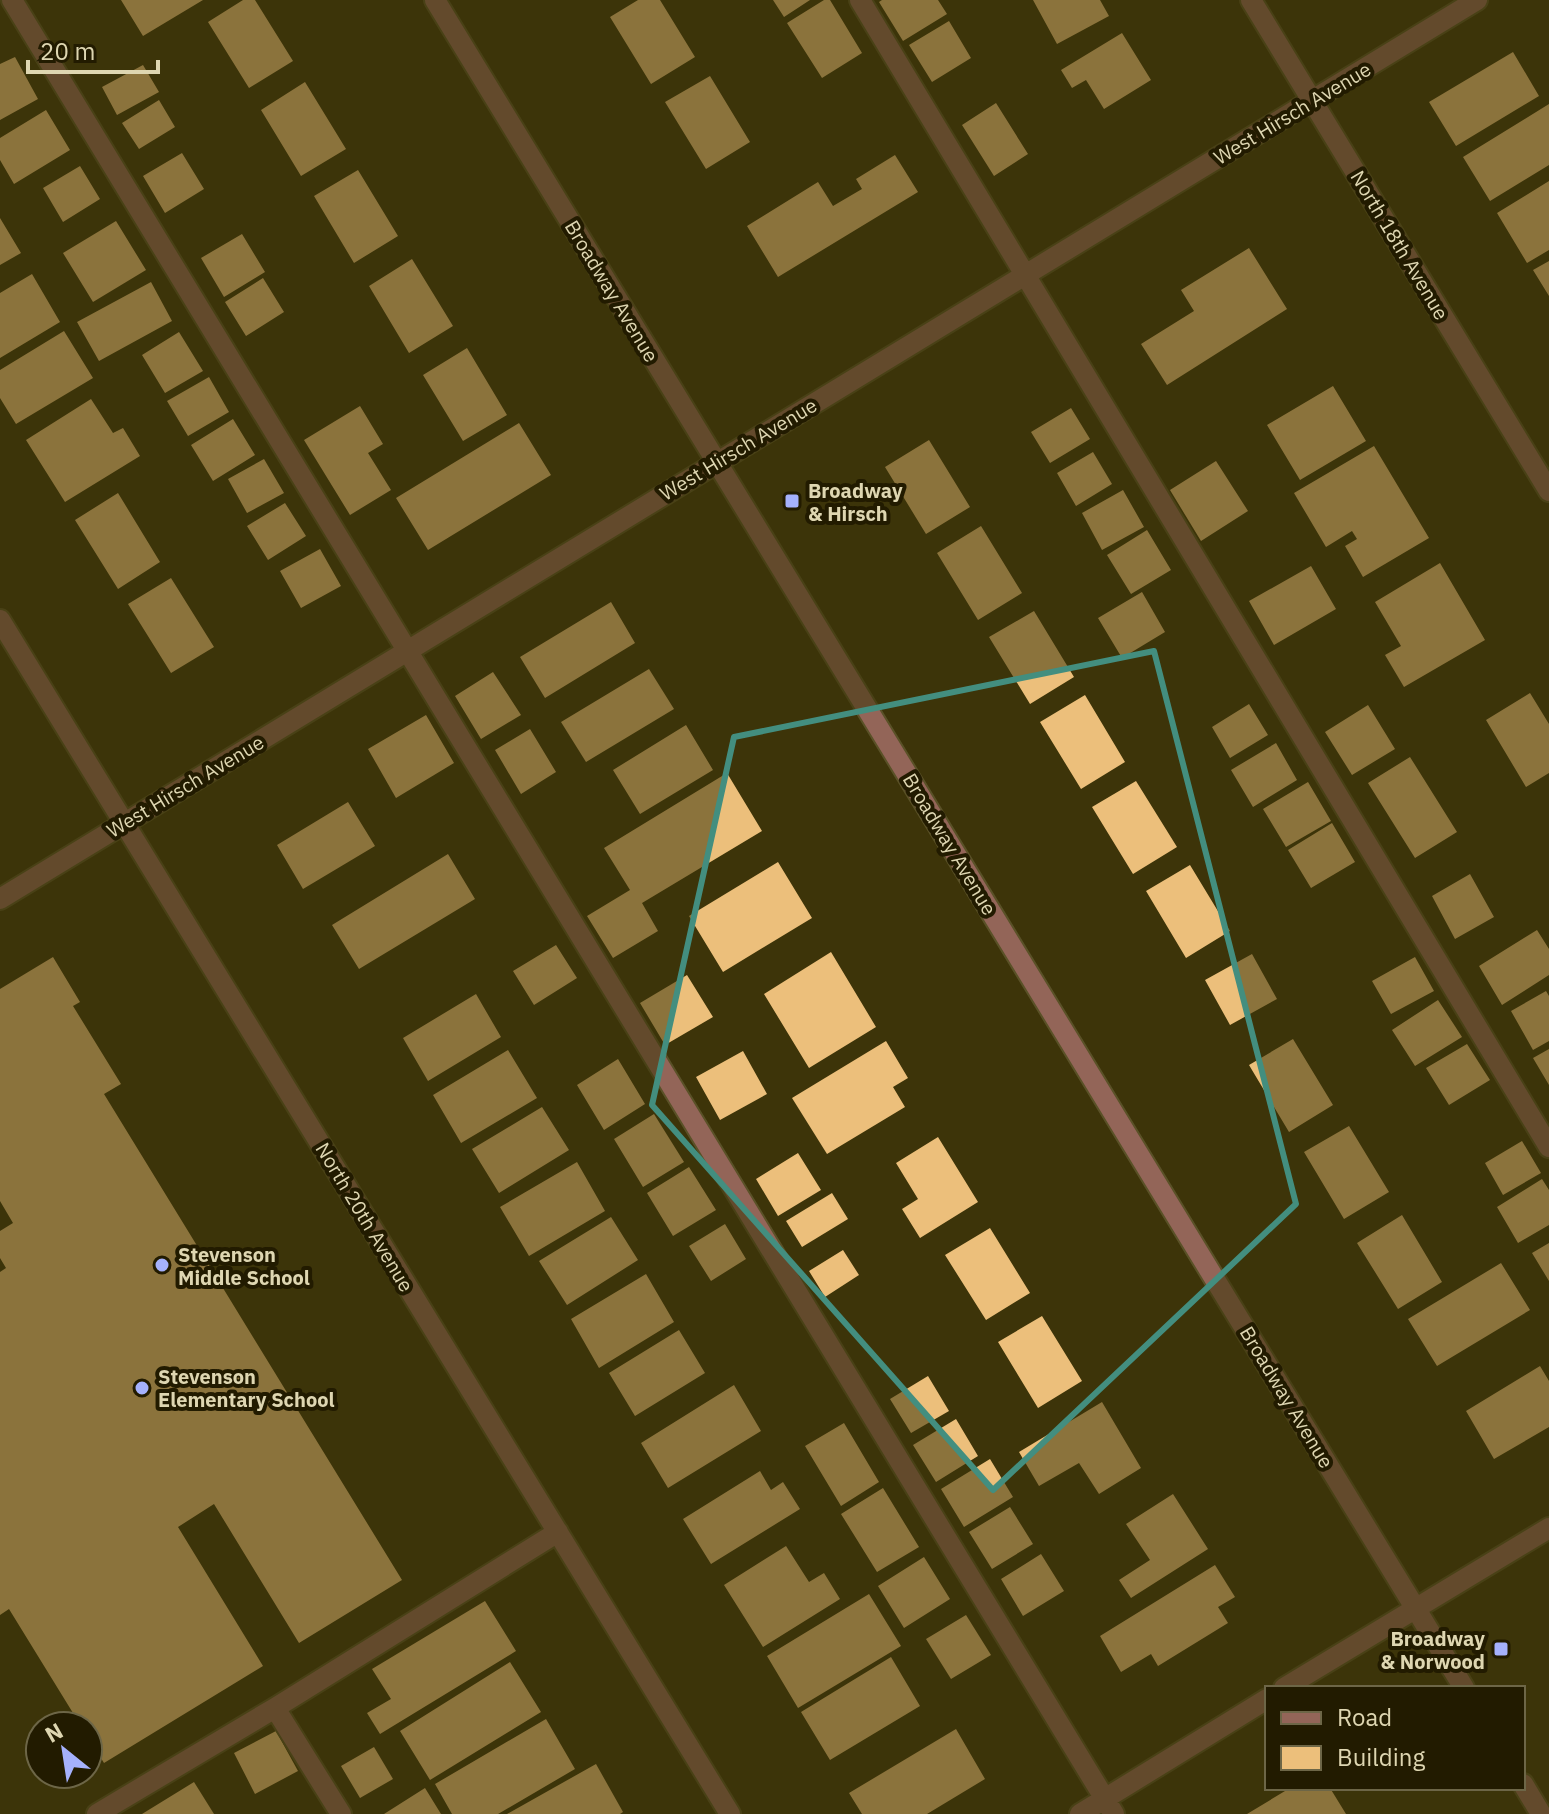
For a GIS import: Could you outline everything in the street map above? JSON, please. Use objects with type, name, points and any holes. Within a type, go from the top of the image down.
[{"type":"street","points":[[12,0],[1110,1806]]},
{"type":"street","name":"Broadway Avenue","points":[[435,0],[1463,1686]]},
{"type":"street","points":[[860,0],[1549,1147]]},
{"type":"street","name":"North 18th Avenue","points":[[1251,0],[1549,491]]},
{"type":"street","name":"West Hirsch Avenue","points":[[0,899],[1477,0]]},
{"type":"street","name":"North 20th Avenue","points":[[0,620],[730,1814]]},
{"type":"street","points":[[1287,1686],[1549,1528]]},
{"type":"street","points":[[97,1814],[275,1708],[558,1532]]},
{"type":"street","points":[[1080,1814],[1110,1806],[1265,1700]]},
{"type":"street","points":[[275,1708],[341,1814]]},
{"type":"street","points":[[1525,1787],[1541,1814]]},
{"type":"highlighted area","points":[[1154,651],[1296,1204],[993,1490],[652,1105],[734,737]]},
{"type":"building","points":[[121,0],[203,0],[143,36]]},
{"type":"building","points":[[243,0],[255,0],[293,61],[249,88],[208,22]]},
{"type":"building","points":[[638,0],[660,0],[695,57],[651,84],[610,17]]},
{"type":"building","points":[[773,0],[810,0],[784,17]]},
{"type":"building","points":[[824,0],[830,0],[862,53],[822,78],[787,23]]},
{"type":"building","points":[[938,0],[947,14],[903,41],[879,2]]},
{"type":"building","points":[[1033,0],[1100,0],[1109,16],[1057,44]]},
{"type":"building","points":[[949,21],[971,58],[932,82],[909,45]]},
{"type":"building","points":[[1122,33],[1151,80],[1104,109],[1086,80],[1072,88],[1061,70]]},
{"type":"building","points":[[1513,52],[1539,96],[1456,146],[1429,102]]},
{"type":"building","points":[[15,57],[38,99],[0,120],[0,64]]},
{"type":"building","points":[[143,65],[159,92],[117,115],[102,87]]},
{"type":"building","points":[[710,76],[750,142],[706,169],[665,102]]},
{"type":"building","points":[[305,82],[346,149],[301,176],[261,110]]},
{"type":"building","points":[[159,100],[175,127],[139,149],[122,123]]},
{"type":"building","points":[[996,103],[1028,154],[994,176],[962,125]]},
{"type":"building","points":[[1549,104],[1549,165],[1490,201],[1463,157]]},
{"type":"building","points":[[46,110],[70,150],[14,184],[0,160],[0,138]]},
{"type":"building","points":[[182,153],[204,189],[165,213],[143,176]]},
{"type":"building","points":[[895,155],[918,192],[778,277],[747,226],[818,182],[833,206],[862,189],[856,179]]},
{"type":"building","points":[[80,166],[100,199],[63,222],[43,188]]},
{"type":"building","points":[[358,170],[398,236],[354,263],[314,196]]},
{"type":"building","points":[[1549,181],[1549,250],[1527,263],[1497,213]]},
{"type":"building","points":[[0,218],[21,253],[0,265]]},
{"type":"building","points":[[116,221],[146,270],[93,302],[63,253]]},
{"type":"building","points":[[242,234],[265,272],[224,297],[201,258]]},
{"type":"building","points":[[1249,248],[1287,309],[1167,385],[1141,344],[1194,311],[1181,290]]},
{"type":"building","points":[[412,259],[453,326],[409,353],[369,286]]},
{"type":"building","points":[[1549,261],[1549,296],[1533,270]]},
{"type":"building","points":[[32,274],[60,322],[0,358],[0,293]]},
{"type":"building","points":[[263,278],[284,312],[246,336],[225,302]]},
{"type":"building","points":[[151,282],[172,321],[99,361],[77,322]]},
{"type":"building","points":[[64,331],[93,378],[16,424],[0,398],[0,370]]},
{"type":"building","points":[[179,332],[203,371],[165,393],[142,355]]},
{"type":"building","points":[[467,348],[507,415],[463,441],[423,375]]},
{"type":"building","points":[[209,377],[229,412],[188,436],[167,401]]},
{"type":"building","points":[[1333,386],[1366,441],[1300,480],[1267,425]]},
{"type":"building","points":[[91,399],[113,433],[123,428],[140,456],[65,502],[26,440]]},
{"type":"building","points":[[360,406],[383,444],[368,453],[391,490],[350,515],[304,440]]},
{"type":"building","points":[[1071,408],[1090,439],[1050,463],[1031,432]]},
{"type":"building","points":[[233,419],[255,455],[213,481],[191,445]]},
{"type":"building","points":[[519,423],[551,475],[428,550],[396,498]]},
{"type":"building","points":[[929,440],[970,507],[926,534],[885,467]]},
{"type":"building","points":[[1374,446],[1429,538],[1363,577],[1345,546],[1357,539],[1352,531],[1326,547],[1294,493]]},
{"type":"building","points":[[1093,452],[1112,484],[1076,506],[1057,473]]},
{"type":"building","points":[[264,459],[284,493],[247,513],[228,479]]},
{"type":"building","points":[[1216,461],[1248,511],[1201,541],[1170,490]]},
{"type":"building","points":[[1123,490],[1144,527],[1102,550],[1082,513]]},
{"type":"building","points":[[118,493],[160,562],[118,589],[75,520]]},
{"type":"building","points":[[285,503],[306,536],[268,560],[247,526]]},
{"type":"building","points":[[981,526],[1022,593],[978,620],[937,553]]},
{"type":"building","points":[[1147,530],[1171,570],[1131,594],[1107,555]]},
{"type":"building","points":[[320,549],[341,586],[301,608],[280,571]]},
{"type":"building","points":[[1440,563],[1485,640],[1404,687],[1385,655],[1401,646],[1375,602]]},
{"type":"building","points":[[1311,566],[1336,609],[1274,645],[1249,601]]},
{"type":"building","points":[[171,578],[214,647],[171,673],[128,604]]},
{"type":"building","points":[[1142,592],[1165,632],[1122,658],[1098,618]]},
{"type":"building","points":[[611,602],[635,643],[545,698],[520,657]]},
{"type":"building","points":[[1034,611],[1074,677],[1030,704],[989,637]]},
{"type":"building","points":[[649,669],[674,709],[586,762],[561,722]]},
{"type":"building","points":[[493,672],[521,715],[481,739],[455,696]]},
{"type":"building","points":[[1530,693],[1549,724],[1549,773],[1526,787],[1486,720]]},
{"type":"building","points":[[1085,695],[1125,762],[1081,789],[1040,722]]},
{"type":"building","points":[[1249,704],[1268,735],[1230,758],[1212,727]]},
{"type":"building","points":[[1368,705],[1395,749],[1352,775],[1325,732]]},
{"type":"building","points":[[426,715],[454,763],[396,798],[368,749]]},
{"type":"building","points":[[686,725],[713,770],[640,814],[613,770]]},
{"type":"building","points":[[530,729],[556,772],[521,794],[495,750]]},
{"type":"building","points":[[1276,743],[1297,780],[1253,807],[1231,770]]},
{"type":"building","points":[[1410,757],[1457,832],[1415,858],[1368,783]]},
{"type":"building","points":[[727,773],[762,831],[642,903],[658,931],[613,958],[587,916],[630,890],[604,848]]},
{"type":"building","points":[[1136,781],[1177,847],[1133,874],[1092,807]]},
{"type":"building","points":[[1308,782],[1331,821],[1286,847],[1263,809]]},
{"type":"building","points":[[348,802],[375,846],[303,889],[277,845]]},
{"type":"building","points":[[1332,823],[1355,862],[1311,888],[1288,850]]},
{"type":"building","points":[[448,854],[475,899],[359,969],[332,925]]},
{"type":"building","points":[[778,862],[812,918],[723,972],[689,916]]},
{"type":"building","points":[[1190,865],[1230,931],[1186,958],[1146,891]]},
{"type":"building","points":[[1470,874],[1494,917],[1455,939],[1432,896]]},
{"type":"building","points":[[1537,930],[1549,949],[1549,975],[1502,1005],[1479,966]]},
{"type":"building","points":[[556,945],[577,978],[534,1005],[513,971]]},
{"type":"building","points":[[831,952],[876,1027],[809,1068],[764,994]]},
{"type":"building","points":[[1252,954],[1277,999],[1230,1025],[1205,980]]},
{"type":"building","name":"Stevenson Middle School","points":[[53,957],[80,1002],[73,1006],[121,1084],[104,1094],[402,1580],[299,1643],[214,1504],[178,1527],[263,1666],[104,1763],[104,1710],[71,1710],[9,1609],[0,1615],[0,1272],[6,1268],[0,1258],[0,1231],[13,1223],[0,1201],[0,989]]},
{"type":"building","points":[[1415,957],[1434,991],[1391,1014],[1372,981]]},
{"type":"building","points":[[687,975],[713,1017],[665,1045],[640,1003]]},
{"type":"building","points":[[1546,991],[1549,996],[1549,1041],[1533,1050],[1511,1011]]},
{"type":"building","points":[[476,994],[501,1037],[428,1081],[403,1038]]},
{"type":"building","points":[[1438,1000],[1462,1037],[1415,1066],[1392,1030]]},
{"type":"building","points":[[1293,1039],[1333,1105],[1289,1132],[1249,1065]]},
{"type":"building","points":[[886,1041],[908,1078],[893,1087],[905,1107],[827,1154],[792,1098]]},
{"type":"building","points":[[1467,1044],[1490,1080],[1449,1105],[1426,1068]]},
{"type":"building","points":[[1549,1049],[1549,1085],[1533,1058]]},
{"type":"building","points":[[508,1050],[537,1098],[461,1143],[433,1095]]},
{"type":"building","points":[[743,1051],[767,1094],[720,1120],[696,1077]]},
{"type":"building","points":[[618,1059],[645,1104],[604,1130],[577,1085]]},
{"type":"building","points":[[542,1107],[569,1150],[499,1193],[472,1149]]},
{"type":"building","points":[[654,1114],[684,1162],[643,1187],[614,1139]]},
{"type":"building","points":[[1349,1126],[1389,1192],[1344,1219],[1304,1152]]},
{"type":"building","points":[[938,1137],[978,1202],[920,1238],[902,1209],[918,1199],[896,1163]]},
{"type":"building","points":[[1522,1141],[1541,1173],[1503,1195],[1485,1163]]},
{"type":"building","points":[[798,1153],[821,1190],[778,1216],[756,1179]]},
{"type":"building","points":[[577,1162],[605,1211],[529,1256],[500,1207]]},
{"type":"building","points":[[689,1167],[716,1210],[673,1236],[647,1193]]},
{"type":"building","points":[[1542,1179],[1549,1190],[1549,1225],[1518,1243],[1497,1207]]},
{"type":"building","points":[[832,1193],[848,1219],[802,1247],[786,1221]]},
{"type":"building","points":[[1402,1215],[1442,1282],[1398,1309],[1357,1243]]},
{"type":"building","points":[[611,1217],[638,1260],[567,1305],[539,1261]]},
{"type":"building","points":[[725,1224],[746,1259],[711,1281],[689,1246]]},
{"type":"building","points":[[990,1228],[1030,1293],[986,1320],[945,1255]]},
{"type":"building","points":[[1549,1243],[1549,1281],[1532,1253]]},
{"type":"building","points":[[843,1250],[859,1275],[825,1297],[809,1271]]},
{"type":"building","points":[[1501,1263],[1530,1310],[1437,1366],[1408,1319]]},
{"type":"building","points":[[646,1274],[674,1322],[599,1368],[571,1319]]},
{"type":"building","points":[[1042,1316],[1082,1381],[1038,1408],[998,1342]]},
{"type":"building","points":[[679,1330],[705,1373],[635,1416],[609,1373]]},
{"type":"building","points":[[1540,1366],[1549,1381],[1549,1427],[1494,1459],[1466,1411]]},
{"type":"building","points":[[928,1376],[949,1411],[911,1433],[890,1399]]},
{"type":"building","points":[[734,1385],[761,1431],[668,1488],[641,1443]]},
{"type":"building","points":[[1102,1402],[1141,1468],[1099,1494],[1079,1463],[1039,1486],[1019,1452]]},
{"type":"building","points":[[956,1419],[978,1456],[936,1482],[913,1445]]},
{"type":"building","points":[[844,1423],[879,1482],[841,1506],[805,1446]]},
{"type":"building","points":[[990,1459],[1013,1497],[964,1527],[941,1489]]},
{"type":"building","points":[[760,1471],[771,1490],[783,1482],[800,1509],[711,1564],[683,1519]]},
{"type":"building","points":[[883,1488],[919,1547],[877,1572],[841,1514]]},
{"type":"building","points":[[1173,1494],[1208,1549],[1131,1598],[1119,1580],[1150,1560],[1126,1524]]},
{"type":"building","points":[[1010,1507],[1033,1544],[992,1569],[969,1532]]},
{"type":"building","points":[[786,1546],[809,1582],[824,1573],[840,1599],[763,1647],[724,1585]]},
{"type":"building","points":[[1041,1554],[1064,1591],[1023,1616],[1001,1579]]},
{"type":"building","points":[[924,1557],[950,1599],[904,1628],[878,1586]]},
{"type":"building","points":[[1215,1565],[1235,1597],[1218,1607],[1228,1623],[1158,1666],[1151,1654],[1121,1672],[1100,1636]]},
{"type":"building","points":[[869,1594],[901,1646],[798,1708],[767,1656]]},
{"type":"building","points":[[485,1601],[516,1651],[380,1734],[367,1713],[391,1699],[372,1669]]},
{"type":"building","points":[[966,1615],[991,1655],[951,1679],[926,1639]]},
{"type":"building","points":[[891,1657],[920,1706],[830,1760],[801,1712]]},
{"type":"building","points":[[510,1662],[541,1712],[430,1780],[400,1731]]},
{"type":"building","points":[[546,1719],[575,1769],[498,1814],[452,1814],[435,1784]]},
{"type":"building","points":[[956,1729],[985,1779],[927,1814],[862,1814],[849,1793]]},
{"type":"building","points":[[276,1731],[298,1771],[255,1794],[234,1753]]},
{"type":"building","points":[[374,1747],[393,1779],[360,1798],[341,1766]]},
{"type":"building","points":[[596,1764],[623,1812],[620,1814],[507,1814]]},
{"type":"building","points":[[194,1782],[214,1814],[142,1814]]},
{"type":"building","points":[[425,1788],[441,1814],[384,1814]]},
{"type":"building","points":[[1287,1790],[1331,1790],[1346,1814],[1247,1814]]},
{"type":"place","name":"Broadway & Hirsch","points":[[792,501]]},
{"type":"place","name":"Stevenson Middle School","points":[[162,1265]]},
{"type":"place","name":"Stevenson Elementary School","points":[[142,1388]]},
{"type":"place","name":"Broadway & Norwood","points":[[1501,1649]]}]
